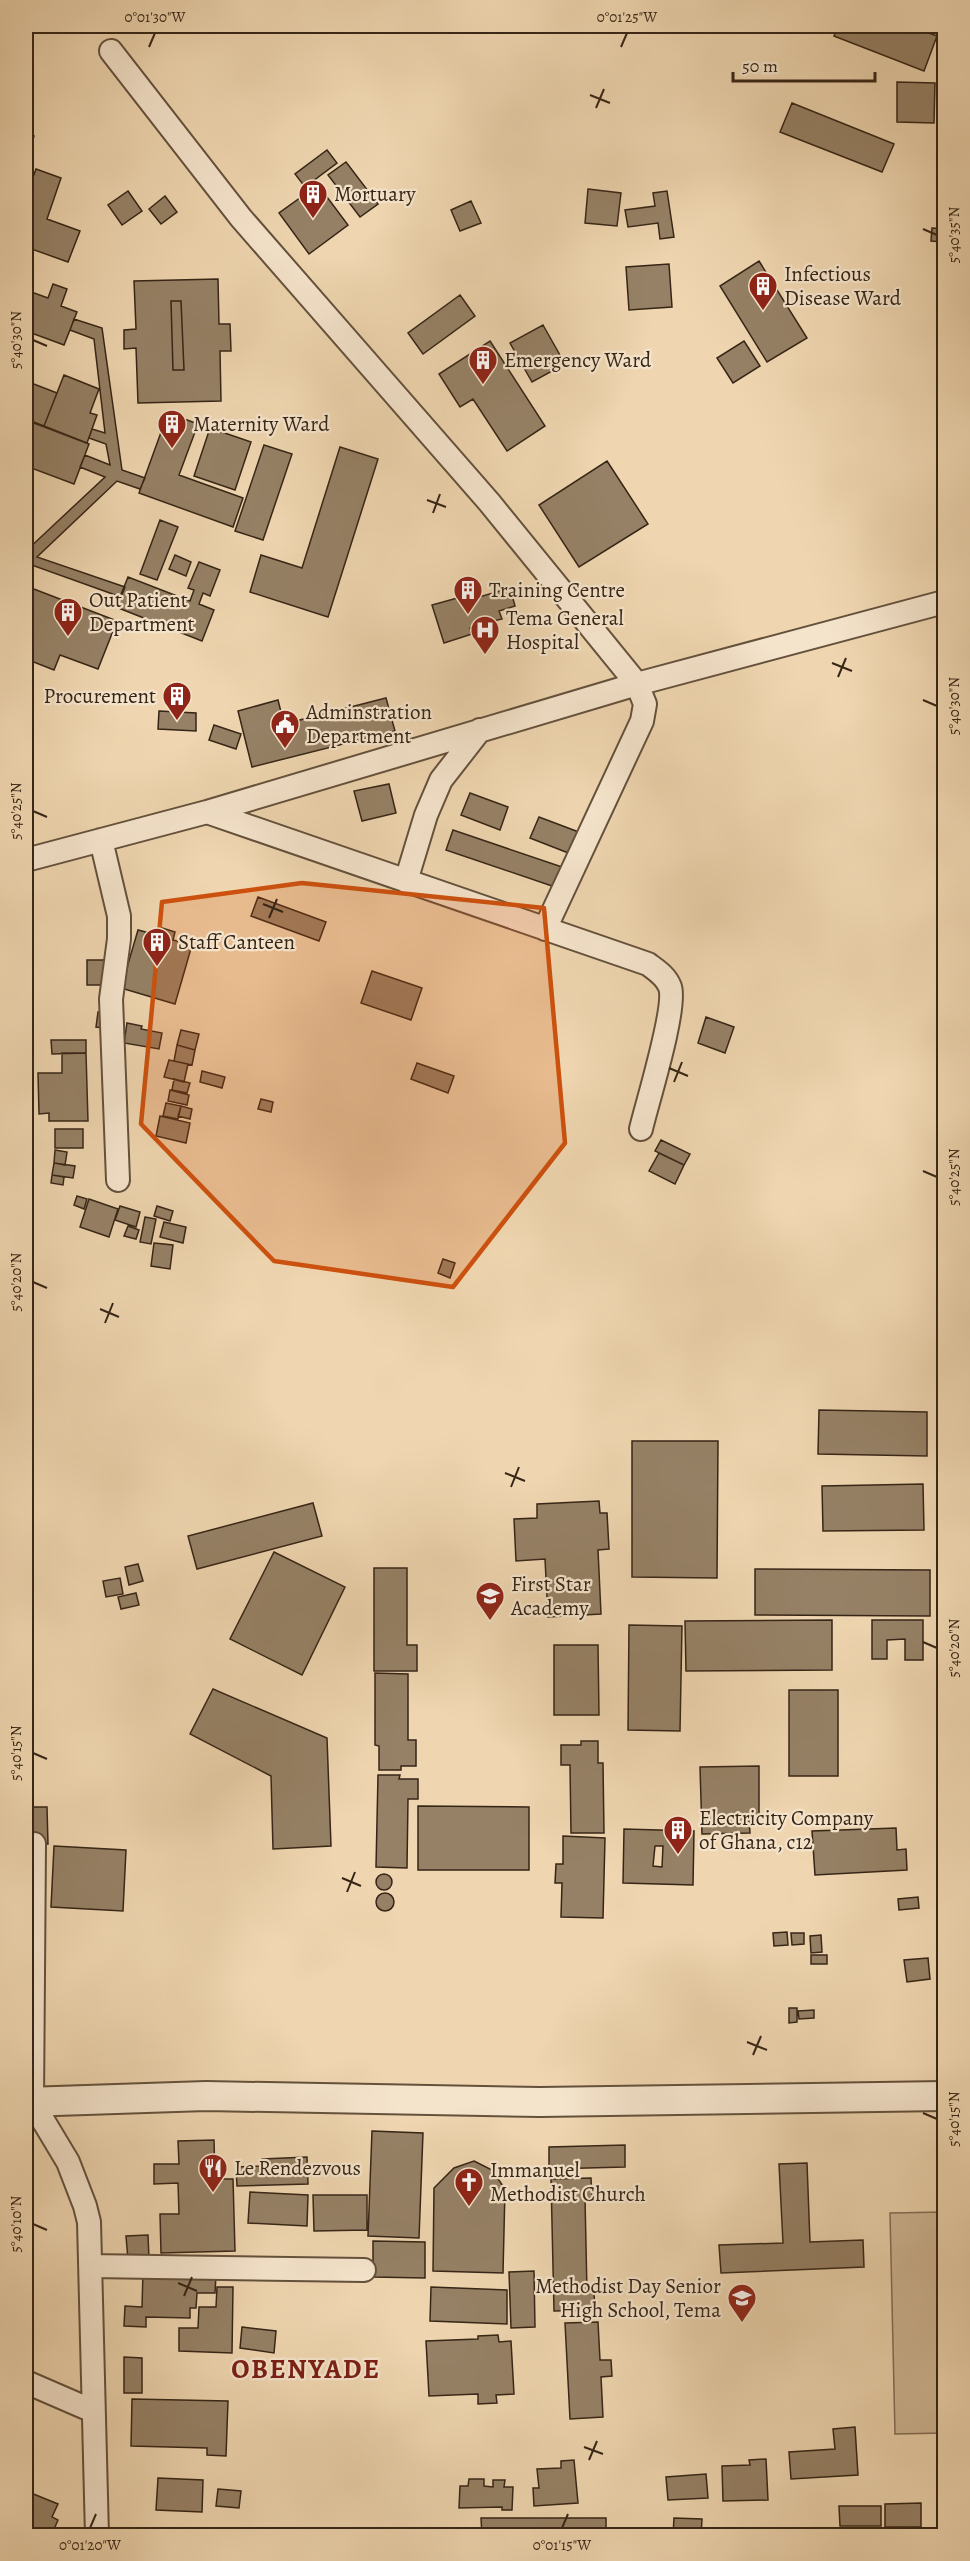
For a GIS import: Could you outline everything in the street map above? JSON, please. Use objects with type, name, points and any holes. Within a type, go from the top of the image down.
[{"type":"street","points":[[111,51],[241,218],[489,502],[637,684],[645,704],[642,721],[545,929]]},
{"type":"street","points":[[26,860],[207,812],[637,684],[945,602]]},
{"type":"street","points":[[406,880],[426,815],[441,780],[480,730]]},
{"type":"street","points":[[207,812],[648,964],[662,974],[670,988],[670,1011],[640,1129]]},
{"type":"street","points":[[101,840],[119,916],[119,939],[111,999],[118,1180]]},
{"type":"street","points":[[34,1844],[29,2102],[68,2162],[86,2206],[89,2222],[97,2535]]},
{"type":"street","points":[[29,2102],[206,2096],[540,2103],[945,2096]]},
{"type":"street","points":[[91,2266],[364,2270]]},
{"type":"street","points":[[26,2382],[93,2411]]},
{"type":"highlighted area","points":[[302,883],[544,908],[565,1143],[453,1287],[274,1261],[141,1124],[162,902]]},
{"type":"shaded area","points":[[944,2212],[944,2433],[895,2434],[890,2213]]},
{"type":"building","points":[[838,26],[910,26],[937,36],[924,71],[834,36]]},
{"type":"building","points":[[897,82],[935,83],[934,123],[897,122]]},
{"type":"building","points":[[792,103],[894,144],[882,172],[780,132]]},
{"type":"building","points":[[26,133],[34,136],[26,162]]},
{"type":"building","points":[[327,150],[337,163],[305,187],[295,174]]},
{"type":"building","points":[[346,162],[378,204],[360,217],[328,175]]},
{"type":"building","points":[[36,169],[61,178],[47,219],[80,231],[68,262],[26,247],[26,197]]},
{"type":"building","name":"Mortuary","points":[[318,185],[348,225],[309,254],[279,213]]},
{"type":"building","points":[[588,189],[621,193],[617,226],[585,223]]},
{"type":"building","points":[[128,191],[142,211],[122,225],[108,205]]},
{"type":"building","points":[[667,191],[674,237],[660,239],[658,223],[628,227],[625,210],[655,206],[653,193]]},
{"type":"building","points":[[165,196],[177,212],[161,224],[149,209]]},
{"type":"building","points":[[471,201],[481,223],[460,231],[451,210]]},
{"type":"building","points":[[932,228],[944,229],[944,242],[931,241]]},
{"type":"building","name":"Infectious Disease Ward","points":[[759,261],[807,338],[767,362],[720,286]]},
{"type":"building","points":[[669,264],[672,307],[629,310],[626,267]]},
{"type":"building","points":[[218,279],[219,324],[230,324],[231,351],[220,351],[221,401],[138,403],[136,348],[124,349],[124,330],[136,329],[134,281]],"holes":[[[171,301],[181,301],[184,370],[173,370]]]},
{"type":"building","points":[[53,284],[67,289],[61,306],[77,312],[64,345],[26,331],[26,290],[48,298]]},
{"type":"building","points":[[460,295],[475,316],[423,354],[408,333]]},
{"type":"building","points":[[171,301],[181,301],[184,370],[173,370]]},
{"type":"building","points":[[74,319],[102,328],[122,470],[145,478],[140,489],[117,481],[37,557],[125,587],[121,597],[26,563],[26,551],[105,477],[80,467],[85,455],[110,465],[106,444],[89,438],[92,429],[105,433],[94,339],[70,330]]},
{"type":"building","points":[[543,325],[565,364],[532,382],[510,343]]},
{"type":"building","name":"Emergency Ward","points":[[490,341],[545,426],[507,451],[473,399],[460,407],[439,374]]},
{"type":"building","points":[[744,341],[760,366],[733,383],[717,358]]},
{"type":"building","points":[[64,375],[99,389],[90,413],[97,415],[87,443],[44,426]]},
{"type":"building","points":[[26,381],[57,393],[44,426],[26,419]]},
{"type":"building","name":"Maternity Ward","points":[[168,413],[198,424],[179,475],[243,498],[233,527],[139,493]]},
{"type":"building","points":[[26,420],[89,444],[74,484],[26,466]]},
{"type":"building","points":[[210,428],[251,442],[235,490],[194,476]]},
{"type":"building","points":[[264,445],[292,454],[263,540],[235,531]]},
{"type":"building","points":[[340,447],[378,459],[328,617],[250,592],[261,555],[302,568]]},
{"type":"building","points":[[607,461],[648,524],[579,567],[539,505]]},
{"type":"building","points":[[160,520],[178,527],[157,580],[140,574]]},
{"type":"building","points":[[175,555],[191,562],[186,576],[169,569]]},
{"type":"building","points":[[938,560],[944,560],[944,570],[939,570]]},
{"type":"building","points":[[199,562],[220,570],[210,596],[203,593],[199,604],[214,610],[202,641],[116,607],[128,577],[190,601],[194,590],[188,588]]},
{"type":"building","name":"Out Patient Department","points":[[26,586],[117,621],[98,669],[60,655],[54,670],[26,659]]},
{"type":"building","name":"Training Centre","points":[[510,588],[515,606],[499,611],[502,619],[493,621],[496,632],[482,636],[479,625],[470,628],[472,634],[444,643],[432,605],[461,597],[462,602]]},
{"type":"building","name":"Adminstration Department","points":[[386,698],[395,731],[252,767],[238,711],[278,700],[284,724]]},
{"type":"building","name":"Procurement","points":[[159,711],[196,713],[196,731],[158,729]]},
{"type":"building","points":[[214,725],[241,734],[236,749],[209,740]]},
{"type":"building","points":[[389,784],[396,813],[362,821],[354,791]]},
{"type":"building","points":[[470,793],[508,807],[500,830],[461,815]]},
{"type":"building","points":[[539,817],[584,834],[576,856],[530,838]]},
{"type":"building","points":[[453,830],[562,867],[555,887],[446,850]]},
{"type":"building","points":[[258,897],[326,922],[319,941],[251,916]]},
{"type":"building","name":"Staff Canteen","points":[[159,927],[175,932],[173,940],[192,945],[175,1004],[121,988],[138,930],[157,935]]},
{"type":"building","points":[[87,960],[105,960],[104,985],[87,985]]},
{"type":"building","points":[[372,971],[422,988],[411,1020],[361,1003]]},
{"type":"building","points":[[98,1012],[106,1012],[104,1028],[96,1027]]},
{"type":"building","points":[[706,1017],[734,1027],[725,1053],[698,1043]]},
{"type":"building","points":[[127,1023],[142,1026],[141,1029],[162,1033],[159,1049],[124,1043]]},
{"type":"building","points":[[181,1030],[199,1034],[195,1050],[177,1045]]},
{"type":"building","points":[[51,1040],[86,1040],[86,1053],[52,1054]]},
{"type":"building","points":[[177,1045],[195,1050],[192,1065],[174,1061]]},
{"type":"building","points":[[62,1053],[86,1053],[88,1121],[49,1121],[49,1113],[39,1114],[38,1073],[62,1073]]},
{"type":"building","points":[[169,1060],[188,1064],[184,1082],[164,1077]]},
{"type":"building","points":[[417,1063],[454,1076],[448,1093],[411,1079]]},
{"type":"building","points":[[202,1071],[225,1077],[222,1088],[200,1082]]},
{"type":"building","points":[[174,1079],[190,1083],[187,1093],[172,1090]]},
{"type":"building","points":[[170,1090],[189,1095],[187,1105],[168,1101]]},
{"type":"building","points":[[261,1099],[273,1102],[271,1112],[258,1109]]},
{"type":"building","points":[[166,1103],[181,1106],[178,1119],[163,1116]]},
{"type":"building","points":[[181,1106],[192,1109],[190,1119],[178,1116]]},
{"type":"building","points":[[160,1116],[190,1123],[186,1143],[156,1136]]},
{"type":"building","points":[[55,1129],[83,1129],[83,1148],[55,1148]]},
{"type":"building","points":[[661,1140],[690,1154],[684,1165],[655,1151]]},
{"type":"building","points":[[55,1150],[67,1152],[65,1165],[54,1163]]},
{"type":"building","points":[[659,1153],[684,1165],[675,1184],[649,1171]]},
{"type":"building","points":[[54,1163],[75,1166],[73,1178],[52,1175]]},
{"type":"building","points":[[52,1175],[64,1177],[63,1185],[51,1183]]},
{"type":"building","points":[[77,1196],[87,1199],[84,1209],[74,1205]]},
{"type":"building","points":[[89,1199],[118,1209],[109,1237],[80,1227]]},
{"type":"building","points":[[120,1206],[140,1212],[136,1227],[115,1220]]},
{"type":"building","points":[[157,1206],[173,1211],[170,1221],[154,1216]]},
{"type":"building","points":[[145,1217],[156,1219],[151,1244],[140,1242]]},
{"type":"building","points":[[164,1222],[186,1227],[183,1243],[160,1237]]},
{"type":"building","points":[[128,1226],[139,1230],[136,1239],[124,1236]]},
{"type":"building","points":[[154,1243],[173,1245],[170,1269],[151,1266]]},
{"type":"building","points":[[443,1259],[455,1263],[450,1278],[438,1273]]},
{"type":"building","points":[[819,1410],[927,1412],[927,1456],[818,1454]]},
{"type":"building","points":[[632,1441],[718,1441],[717,1578],[632,1577]]},
{"type":"building","points":[[923,1484],[924,1530],[823,1531],[822,1486]]},
{"type":"building","points":[[599,1501],[600,1513],[607,1513],[609,1549],[598,1550],[601,1614],[548,1617],[545,1559],[516,1561],[514,1519],[537,1518],[537,1504]]},
{"type":"building","points":[[313,1503],[322,1536],[197,1569],[188,1536]]},
{"type":"building","points":[[274,1552],[345,1587],[302,1675],[230,1639]]},
{"type":"building","points":[[138,1564],[143,1581],[129,1585],[125,1567]]},
{"type":"building","points":[[374,1568],[407,1568],[407,1645],[417,1645],[417,1671],[374,1671]]},
{"type":"building","points":[[755,1569],[930,1570],[930,1616],[755,1615]]},
{"type":"building","points":[[120,1578],[123,1594],[106,1597],[103,1581]]},
{"type":"building","points":[[136,1593],[139,1605],[121,1609],[118,1597]]},
{"type":"building","points":[[832,1620],[832,1670],[686,1671],[685,1621]]},
{"type":"building","points":[[872,1620],[923,1620],[923,1660],[905,1660],[905,1639],[887,1640],[887,1659],[872,1659]]},
{"type":"building","points":[[629,1625],[682,1626],[680,1731],[628,1730]]},
{"type":"building","points":[[554,1645],[598,1645],[599,1715],[554,1715]]},
{"type":"building","points":[[375,1673],[408,1674],[408,1740],[416,1740],[416,1766],[401,1766],[401,1770],[379,1770],[379,1746],[375,1745]]},
{"type":"building","points":[[213,1689],[327,1738],[331,1846],[273,1849],[271,1776],[190,1734]]},
{"type":"building","points":[[789,1690],[838,1690],[838,1776],[789,1776]]},
{"type":"building","points":[[581,1741],[598,1741],[598,1763],[603,1763],[604,1833],[571,1833],[570,1765],[561,1765],[561,1745],[581,1745]]},
{"type":"building","points":[[759,1766],[759,1818],[749,1818],[750,1833],[702,1834],[700,1767]]},
{"type":"building","points":[[378,1775],[400,1775],[399,1779],[418,1779],[418,1799],[408,1799],[407,1868],[376,1867]]},
{"type":"building","points":[[418,1806],[529,1807],[529,1870],[418,1870]]},
{"type":"building","points":[[26,1807],[47,1807],[48,1844],[26,1844]]},
{"type":"building","points":[[896,1828],[897,1850],[906,1849],[907,1870],[815,1875],[812,1831]]},
{"type":"building","name":"Electricity Company of Ghana, c12","points":[[624,1829],[694,1831],[693,1885],[623,1883]],"holes":[[[655,1846],[663,1846],[662,1867],[653,1866]]]},
{"type":"building","points":[[563,1836],[605,1838],[603,1918],[561,1917],[562,1883],[555,1883],[556,1864],[563,1864]]},
{"type":"building","points":[[54,1846],[126,1850],[123,1911],[51,1907]]},
{"type":"building","points":[[384,1874],[390,1876],[392,1882],[390,1888],[384,1890],[378,1888],[376,1882],[378,1876]]},
{"type":"building","points":[[385,1893],[391,1896],[394,1902],[391,1908],[385,1911],[379,1908],[376,1902],[379,1896]]},
{"type":"building","points":[[918,1897],[919,1908],[899,1910],[898,1899]]},
{"type":"building","points":[[787,1932],[788,1945],[774,1946],[773,1933]]},
{"type":"building","points":[[791,1933],[804,1933],[804,1944],[792,1945]]},
{"type":"building","points":[[821,1935],[822,1952],[811,1953],[810,1936]]},
{"type":"building","points":[[811,1955],[827,1955],[827,1964],[811,1964]]},
{"type":"building","points":[[928,1958],[930,1979],[907,1982],[904,1960]]},
{"type":"building","points":[[789,2008],[797,2008],[797,2022],[789,2023]]},
{"type":"building","points":[[814,2010],[814,2018],[799,2019],[798,2011]]},
{"type":"building","points":[[372,2131],[423,2133],[419,2238],[368,2236]]},
{"type":"building","points":[[214,2140],[215,2179],[233,2179],[235,2251],[161,2253],[160,2214],[179,2214],[178,2183],[154,2184],[154,2164],[179,2164],[178,2141]]},
{"type":"building","points":[[625,2145],[625,2167],[549,2169],[549,2147]]},
{"type":"building","points":[[307,2157],[308,2184],[237,2186],[236,2167],[262,2166],[262,2159]]},
{"type":"building","points":[[474,2161],[492,2170],[505,2189],[503,2273],[433,2271],[434,2188],[454,2168]]},
{"type":"building","points":[[807,2163],[810,2242],[863,2240],[864,2267],[721,2273],[719,2245],[783,2243],[779,2164]]},
{"type":"building","points":[[591,2178],[592,2198],[585,2198],[587,2292],[594,2292],[595,2310],[554,2311],[551,2179]]},
{"type":"building","points":[[250,2192],[308,2195],[307,2226],[248,2223]]},
{"type":"building","points":[[313,2195],[367,2195],[367,2230],[314,2231]]},
{"type":"building","points":[[148,2235],[149,2259],[128,2260],[126,2236]]},
{"type":"building","points":[[373,2241],[425,2242],[425,2278],[373,2277]]},
{"type":"building","points":[[534,2271],[535,2327],[511,2328],[509,2272]]},
{"type":"building","points":[[143,2272],[216,2275],[215,2293],[197,2293],[196,2308],[190,2308],[190,2318],[146,2317],[146,2327],[124,2326],[125,2306],[142,2307]]},
{"type":"building","points":[[217,2287],[233,2287],[232,2353],[179,2351],[179,2328],[198,2328],[199,2307],[216,2307]]},
{"type":"building","points":[[431,2287],[507,2290],[507,2324],[430,2321]]},
{"type":"building","points":[[598,2322],[600,2360],[611,2360],[612,2376],[601,2377],[603,2417],[570,2419],[565,2323]]},
{"type":"building","points":[[242,2327],[276,2331],[274,2353],[240,2348]]},
{"type":"building","points":[[498,2335],[499,2342],[511,2341],[514,2394],[496,2395],[497,2403],[478,2404],[478,2394],[429,2396],[426,2341],[478,2339],[478,2336]]},
{"type":"building","points":[[124,2357],[142,2358],[142,2393],[124,2393]]},
{"type":"building","points":[[132,2399],[228,2401],[226,2456],[207,2455],[207,2448],[131,2446]]},
{"type":"building","points":[[855,2427],[858,2475],[791,2479],[789,2452],[835,2449],[833,2429]]},
{"type":"building","points":[[766,2459],[768,2500],[723,2501],[722,2466],[750,2465],[749,2460]]},
{"type":"building","points":[[574,2460],[578,2503],[534,2506],[533,2488],[539,2488],[537,2469],[561,2468],[561,2461]]},
{"type":"building","points":[[706,2474],[708,2498],[668,2500],[666,2477]]},
{"type":"building","points":[[158,2478],[203,2480],[202,2512],[156,2510]]},
{"type":"building","points":[[469,2479],[484,2479],[484,2486],[493,2487],[493,2480],[505,2480],[504,2487],[513,2487],[512,2510],[502,2510],[502,2507],[459,2508],[460,2486],[468,2486]]},
{"type":"building","points":[[218,2489],[241,2491],[239,2508],[216,2506]]},
{"type":"building","points":[[26,2491],[58,2504],[52,2517],[58,2520],[51,2536],[26,2536]]},
{"type":"building","points":[[921,2503],[921,2527],[885,2527],[885,2504]]},
{"type":"building","points":[[940,2504],[944,2504],[944,2528],[941,2528]]},
{"type":"building","points":[[839,2506],[881,2506],[881,2526],[840,2526]]},
{"type":"building","points":[[481,2518],[606,2518],[606,2536],[482,2536]]},
{"type":"building","points":[[674,2518],[702,2519],[701,2536],[673,2536]]},
{"type":"place","name":"Mortuary","points":[[313,220]]},
{"type":"place","name":"Infectious Disease Ward","points":[[763,312]]},
{"type":"place","name":"Emergency Ward","points":[[483,386]]},
{"type":"place","name":"Maternity Ward","points":[[172,450]]},
{"type":"place","name":"Training Centre","points":[[468,616]]},
{"type":"place","name":"Out Patient Department","points":[[68,638]]},
{"type":"place","name":"Tema General Hospital","points":[[485,656]]},
{"type":"place","name":"Procurement","points":[[177,722]]},
{"type":"place","name":"Adminstration Department","points":[[285,750]]},
{"type":"place","name":"Staff Canteen","points":[[157,968]]},
{"type":"place","name":"First Star Academy","points":[[490,1622]]},
{"type":"place","name":"Electricity Company of Ghana, c12","points":[[678,1856]]},
{"type":"place","name":"Le Rendezvous","points":[[213,2194]]},
{"type":"place","name":"Immanuel Methodist Church","points":[[469,2208]]},
{"type":"place","name":"Methodist Day Senior High School, Tema","points":[[742,2324]]},
{"type":"district","name":"OBENYADE","points":[[306,2369]]}]
